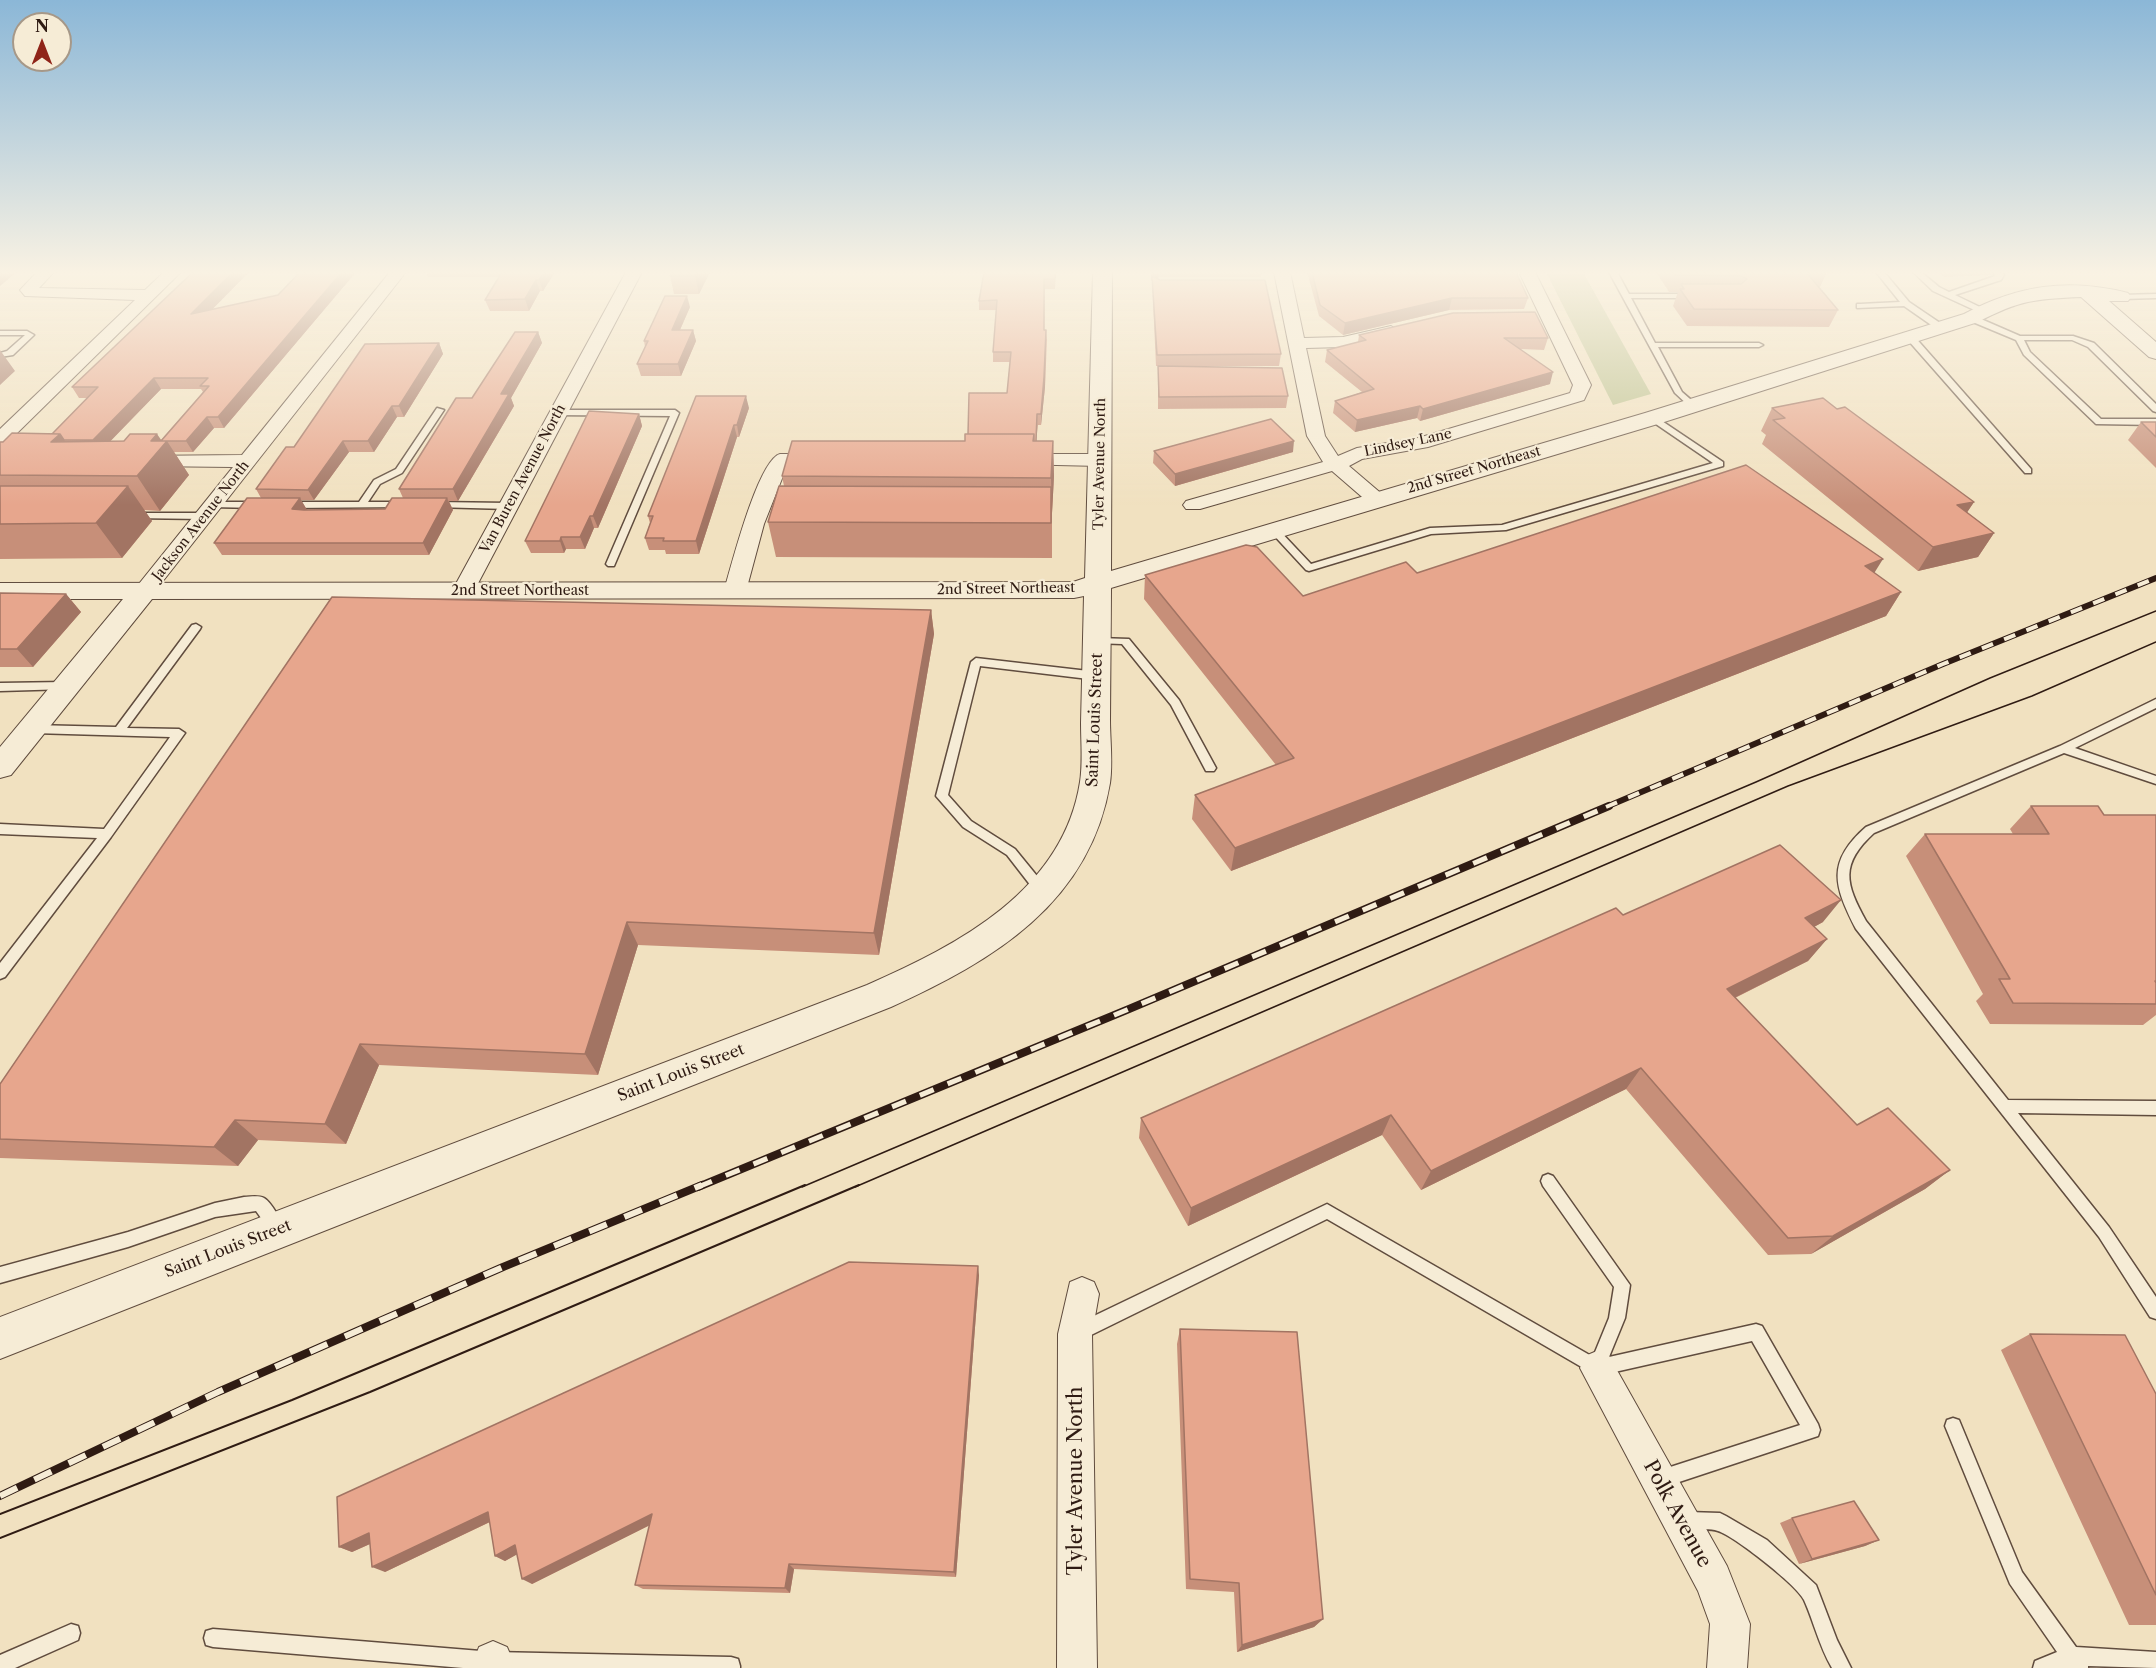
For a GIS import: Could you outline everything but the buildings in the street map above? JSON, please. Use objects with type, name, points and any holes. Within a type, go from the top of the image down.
[{"type":"street","points":[[0,439],[93,350]]},
{"type":"street","name":"Jackson Avenue North","points":[[0,767],[209,511],[336,350]]},
{"type":"street","name":"Van Buren Avenue North","points":[[463,591],[592,350]]},
{"type":"street","name":"Tyler Avenue North","points":[[1099,584],[1101,350]]},
{"type":"street","points":[[1296,350],[1296,373],[1316,436],[1337,464],[1376,499]]},
{"type":"street","name":"Lindsey Lane","points":[[1193,505],[1337,464],[1357,454],[1422,443],[1571,399],[1582,393],[1582,385],[1565,350]]},
{"type":"street","name":"2nd Street Northeast","points":[[0,591],[1074,590],[1653,418],[1869,350]]},
{"type":"street","points":[[130,460],[248,460]]},
{"type":"street","points":[[735,591],[762,516],[766,487],[780,460],[839,460]]},
{"type":"street","points":[[1004,460],[1100,460]]},
{"type":"street","name":"Saint Louis Street","points":[[0,1338],[930,974],[971,952],[1008,927],[1042,891],[1068,856],[1088,816],[1095,781],[1099,584]]},
{"type":"street","name":"Tyler Avenue North","points":[[1077,1668],[1076,1334],[1082,1294]]},
{"type":"street","name":"Polk Avenue","points":[[1597,1368],[1713,1580],[1730,1624],[1727,1668]]},
{"type":"lane","points":[[0,356],[14,350]]},
{"type":"lane","points":[[1656,350],[1679,393],[1693,405]]},
{"type":"lane","points":[[1921,350],[2028,471]]},
{"type":"lane","points":[[2025,350],[2099,422],[2156,422]]},
{"type":"lane","points":[[2096,350],[2156,409]]},
{"type":"lane","points":[[362,505],[377,482],[399,471],[440,410]]},
{"type":"lane","points":[[558,413],[675,412],[611,564]]},
{"type":"lane","points":[[1274,530],[1309,568],[1430,531],[1503,528],[1720,464],[1653,418]]},
{"type":"lane","points":[[125,516],[270,505]]},
{"type":"lane","points":[[282,505],[418,505]]},
{"type":"lane","points":[[430,505],[508,506]]},
{"type":"lane","points":[[119,731],[196,627]]},
{"type":"lane","points":[[1098,640],[1125,641],[1175,703],[1210,768]]},
{"type":"lane","points":[[1042,891],[1011,852],[967,824],[942,796],[976,662],[1098,676]]},
{"type":"lane","points":[[0,687],[66,687]]},
{"type":"lane","points":[[2156,703],[2064,749],[1870,830],[1852,844],[1842,877],[1846,899],[1861,925],[2104,1232],[2156,1311]]},
{"type":"lane","points":[[0,973],[107,834],[179,733],[32,729]]},
{"type":"lane","points":[[2064,749],[2156,780]]},
{"type":"lane","points":[[0,830],[107,834]]},
{"type":"lane","points":[[2005,1106],[2156,1108]]},
{"type":"lane","points":[[1548,1181],[1622,1285],[1617,1318],[1597,1368]]},
{"type":"lane","points":[[0,1275],[148,1234],[214,1208],[231,1205],[260,1204],[278,1230]]},
{"type":"lane","points":[[1076,1334],[1327,1211],[1597,1368],[1756,1332],[1812,1430],[1659,1480]]},
{"type":"lane","points":[[1953,1426],[2016,1578],[2075,1662]]},
{"type":"lane","points":[[1680,1521],[1720,1522],[1761,1546],[1810,1591],[1829,1645],[1842,1668]]},
{"type":"lane","points":[[0,1665],[71,1632]]},
{"type":"lane","points":[[213,1638],[492,1664],[731,1666]]},
{"type":"lane","points":[[2042,1668],[2075,1662],[2156,1661]]},
{"type":"green space","points":[[1585,350],[1626,350],[1651,394],[1613,405]]},
{"type":"tram line","points":[[802,1187],[1756,782],[1990,678],[2156,611]]},
{"type":"tram line","points":[[855,1187],[1788,786],[2032,696],[2156,642]]},
{"type":"tram line","points":[[0,1514],[292,1400],[805,1185]]},
{"type":"tram line","points":[[0,1538],[370,1392],[859,1185]]},
{"type":"railway","points":[[1606,807],[1943,664],[2156,578]]},
{"type":"railway","points":[[698,1187],[1129,1009],[1609,806]]},
{"type":"railway","points":[[0,1496],[218,1392],[503,1267],[702,1185]]}]
